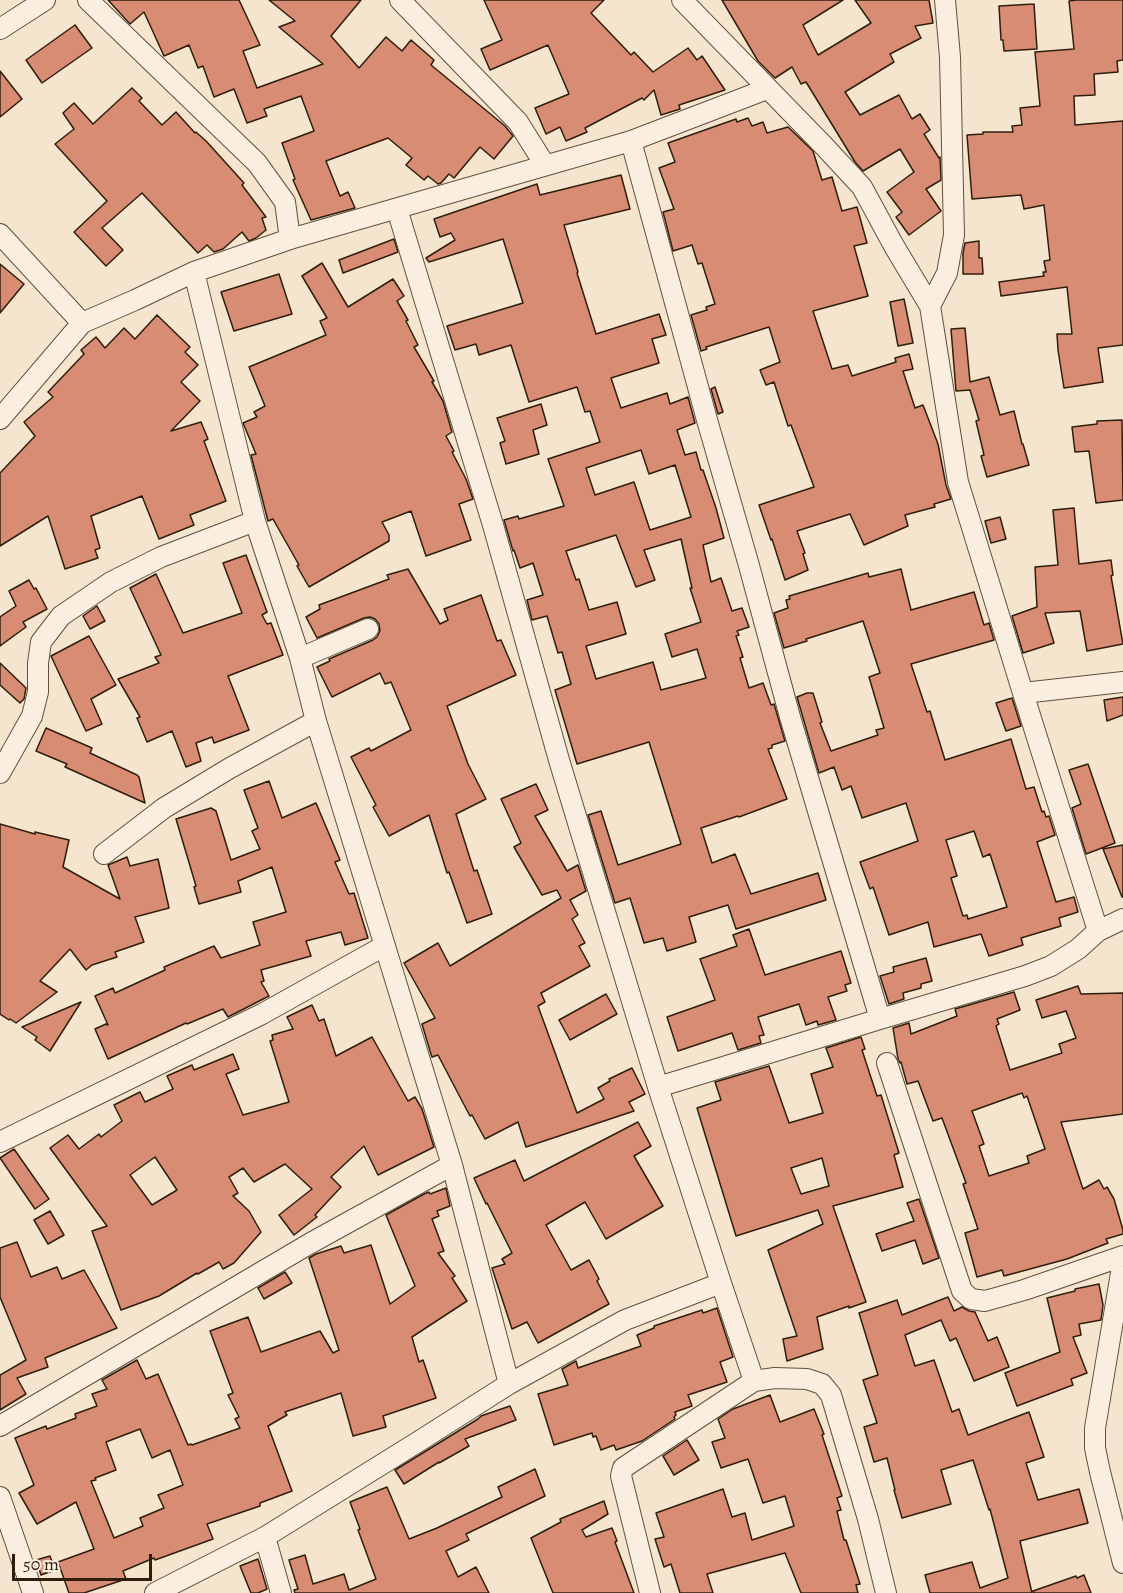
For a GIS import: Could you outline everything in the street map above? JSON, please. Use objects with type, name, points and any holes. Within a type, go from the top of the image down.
[{"type":"street","points":[[0,29],[45,0]]},
{"type":"street","points":[[88,0],[257,163],[285,202],[290,238]]},
{"type":"street","points":[[400,0],[518,122],[545,165]]},
{"type":"street","points":[[682,0],[862,187],[930,306],[958,482],[1098,931]]},
{"type":"street","points":[[930,306],[947,273],[954,234],[950,57],[945,0]]},
{"type":"street","points":[[0,420],[82,323],[194,272],[290,238],[631,141],[767,89]]},
{"type":"street","points":[[631,141],[790,717],[880,1019]]},
{"type":"street","points":[[397,209],[493,525],[559,760],[658,1087],[754,1381]]},
{"type":"street","points":[[0,234],[82,323]]},
{"type":"street","points":[[194,272],[255,521],[300,658],[316,721],[452,1165],[509,1384]]},
{"type":"street","points":[[0,773],[32,716],[38,692],[41,642],[61,616],[111,582],[161,557],[255,521]]},
{"type":"street","points":[[300,658],[368,629]]},
{"type":"street","points":[[1023,693],[1123,682]]},
{"type":"street","points":[[104,854],[164,808],[230,768],[316,721]]},
{"type":"street","points":[[658,1087],[1025,976],[1051,966],[1078,950],[1098,931],[1123,919]]},
{"type":"street","points":[[0,1142],[262,1014],[384,945]]},
{"type":"street","points":[[887,1063],[962,1291],[971,1299],[985,1301],[1123,1258],[1095,1428],[1095,1448],[1123,1563]]},
{"type":"street","points":[[0,1426],[309,1244],[452,1165]]},
{"type":"street","points":[[155,1593],[265,1537],[509,1384],[625,1320],[721,1283]]},
{"type":"street","points":[[650,1593],[621,1476],[623,1468],[754,1381],[774,1378],[807,1378],[822,1384],[831,1395],[868,1519],[886,1593]]},
{"type":"street","points":[[0,1497],[33,1593]]},
{"type":"street","points":[[265,1537],[281,1593]]},
{"type":"building","points":[[108,0],[239,0],[260,45],[243,51],[257,88],[323,64],[279,27],[295,21],[269,0],[361,0],[331,36],[359,68],[386,37],[402,51],[411,40],[434,60],[431,65],[505,126],[513,136],[494,159],[480,147],[454,178],[449,174],[438,184],[428,176],[424,180],[406,165],[412,158],[388,138],[326,161],[340,196],[348,192],[355,208],[311,220],[293,180],[295,179],[282,143],[314,131],[301,96],[264,109],[267,116],[247,123],[234,89],[214,97],[203,66],[198,68],[189,45],[164,56],[144,12],[130,24]]},
{"type":"building","points":[[484,0],[604,0],[591,13],[631,55],[634,52],[653,72],[688,48],[697,60],[702,56],[725,90],[679,105],[680,109],[661,115],[654,90],[644,100],[642,98],[585,128],[587,132],[566,141],[560,127],[546,134],[535,108],[569,94],[548,45],[490,70],[481,49],[502,40]]},
{"type":"building","points":[[722,0],[843,0],[803,25],[818,55],[871,23],[855,0],[929,0],[933,23],[915,26],[921,38],[890,54],[894,62],[845,92],[860,115],[899,95],[912,119],[920,114],[930,130],[924,134],[940,157],[941,180],[926,189],[941,211],[909,235],[896,217],[902,212],[887,192],[914,172],[900,149],[863,171],[855,162],[806,82],[801,84],[792,67],[775,78],[758,61]]},
{"type":"building","points":[[1123,0],[1123,60],[1117,61],[1118,72],[1094,74],[1095,95],[1074,96],[1075,125],[1123,121],[1123,345],[1098,348],[1103,382],[1064,388],[1057,334],[1072,334],[1067,287],[1001,296],[999,282],[1044,276],[1043,272],[1046,272],[1044,261],[1050,260],[1044,205],[1024,209],[1021,195],[972,199],[967,135],[983,134],[983,132],[1013,132],[1012,126],[1022,125],[1020,108],[1040,106],[1035,52],[1074,49],[1069,1]]},
{"type":"building","points":[[1034,4],[1037,49],[1004,51],[999,6]]},
{"type":"building","points":[[75,25],[92,48],[42,83],[26,60]]},
{"type":"building","points":[[0,71],[22,99],[0,117]]},
{"type":"building","points":[[132,88],[142,98],[139,101],[162,125],[176,112],[195,133],[207,142],[244,183],[242,185],[266,217],[262,218],[266,230],[249,241],[242,232],[223,249],[214,252],[207,245],[198,253],[142,193],[102,228],[123,250],[106,266],[74,232],[107,201],[55,144],[74,129],[63,113],[74,103],[93,124]]},
{"type":"building","points":[[748,118],[752,126],[763,122],[767,133],[788,127],[813,151],[822,180],[832,177],[842,211],[857,207],[867,243],[854,246],[868,296],[813,311],[832,369],[848,365],[852,376],[896,362],[895,358],[909,354],[913,369],[903,371],[915,408],[923,405],[938,444],[951,499],[934,504],[935,507],[905,515],[908,526],[864,545],[850,514],[797,531],[808,570],[785,580],[759,505],[814,487],[791,425],[788,426],[774,382],[766,385],[760,370],[780,362],[769,327],[706,347],[707,349],[701,351],[691,315],[707,310],[706,307],[715,304],[702,263],[698,264],[692,245],[673,251],[663,212],[674,209],[659,168],[675,162],[668,143],[736,119],[737,122]]},
{"type":"building","points":[[621,175],[630,209],[564,225],[577,273],[596,334],[659,314],[666,335],[652,339],[659,363],[611,378],[621,408],[667,393],[670,404],[688,397],[695,423],[677,430],[685,455],[696,452],[724,538],[703,545],[711,582],[721,578],[732,611],[742,608],[749,627],[737,631],[739,635],[736,636],[749,688],[763,683],[771,705],[774,704],[785,741],[772,745],[772,748],[768,749],[787,799],[701,828],[712,863],[735,854],[751,894],[818,873],[826,900],[736,929],[728,905],[689,917],[696,942],[667,951],[663,938],[644,943],[630,898],[615,903],[588,815],[601,811],[618,865],[681,844],[649,742],[577,764],[555,690],[571,684],[562,652],[558,653],[547,616],[532,620],[527,600],[543,595],[533,563],[520,568],[504,520],[518,516],[519,519],[564,506],[548,459],[600,442],[590,411],[585,412],[577,387],[529,402],[511,345],[479,355],[476,344],[455,350],[447,326],[523,303],[503,239],[429,262],[426,258],[455,240],[451,233],[440,237],[434,219],[537,184],[540,195]],"holes":[[[641,450],[649,474],[675,465],[691,517],[650,530],[634,482],[595,495],[586,468]],[[616,535],[636,587],[655,580],[644,550],[681,539],[692,588],[690,588],[701,622],[665,634],[672,657],[697,649],[706,678],[661,690],[653,662],[596,679],[586,646],[626,634],[617,602],[589,610],[579,579],[576,580],[566,551]]]},
{"type":"building","points":[[394,239],[398,252],[343,273],[339,260]]},
{"type":"building","points":[[979,241],[979,258],[982,258],[983,274],[963,274],[965,243]]},
{"type":"building","points":[[322,263],[348,307],[393,279],[404,296],[397,301],[418,345],[414,347],[443,401],[452,432],[446,436],[473,499],[459,504],[471,540],[426,556],[411,511],[382,522],[389,535],[389,541],[309,587],[273,519],[268,521],[251,455],[256,454],[243,423],[257,417],[254,412],[265,406],[249,367],[326,335],[320,321],[327,318],[302,276]]},
{"type":"building","points":[[0,264],[24,284],[0,313]]},
{"type":"building","points":[[279,274],[292,314],[234,331],[221,292]]},
{"type":"building","points":[[904,299],[913,343],[898,346],[890,302]]},
{"type":"building","points":[[157,315],[190,347],[185,352],[198,365],[181,382],[200,401],[171,431],[201,422],[208,439],[204,441],[226,501],[190,515],[194,525],[159,539],[142,496],[91,516],[100,548],[95,550],[98,558],[65,569],[48,516],[0,546],[0,473],[35,436],[24,422],[53,397],[48,392],[84,354],[81,350],[96,337],[105,348],[124,328],[135,339]]},
{"type":"building","points":[[965,328],[970,382],[989,377],[1000,415],[1014,411],[1029,465],[987,477],[981,456],[984,455],[976,421],[979,420],[970,390],[956,391],[951,329]]},
{"type":"building","points":[[715,387],[723,412],[718,414],[711,389]]},
{"type":"building","points":[[541,404],[547,425],[533,430],[539,454],[506,464],[500,443],[505,441],[497,418]]},
{"type":"building","points":[[1122,420],[1123,500],[1096,503],[1089,451],[1075,452],[1072,427],[1097,424],[1097,421]]},
{"type":"building","points":[[1074,508],[1079,564],[1111,560],[1113,575],[1111,576],[1123,644],[1087,651],[1080,611],[1045,613],[1054,643],[1023,653],[1012,616],[1037,607],[1035,567],[1058,565],[1053,510]]},
{"type":"building","points":[[1000,517],[1006,539],[991,543],[985,521]]},
{"type":"building","points":[[246,555],[267,612],[262,615],[267,624],[271,623],[283,655],[228,676],[249,730],[214,743],[212,737],[196,743],[201,761],[186,767],[172,731],[147,742],[137,718],[140,717],[118,679],[159,663],[155,657],[161,655],[130,588],[156,574],[183,633],[242,613],[223,563]]},
{"type":"building","points":[[408,569],[440,624],[448,620],[444,609],[481,595],[497,641],[501,640],[516,675],[447,706],[468,764],[486,799],[456,814],[474,871],[477,870],[492,914],[467,923],[449,872],[447,873],[429,815],[389,836],[373,807],[376,805],[351,757],[369,748],[371,751],[411,730],[391,682],[385,684],[380,673],[332,697],[317,667],[330,661],[329,659],[373,640],[380,631],[379,624],[370,617],[364,618],[317,638],[306,617],[320,609],[319,605],[389,579],[387,575]]},
{"type":"building","points":[[901,569],[911,610],[974,592],[984,625],[989,623],[994,640],[911,664],[927,712],[930,711],[945,760],[1011,739],[1026,789],[1034,787],[1042,812],[1044,811],[1046,817],[1049,816],[1055,835],[1037,842],[1056,902],[1074,897],[1078,912],[1059,918],[1061,926],[1021,938],[1023,945],[989,956],[981,934],[934,947],[928,922],[889,935],[873,887],[870,889],[860,862],[918,841],[906,803],[862,818],[851,786],[842,790],[834,767],[819,773],[797,697],[813,693],[822,722],[820,723],[831,751],[878,735],[876,730],[884,728],[869,677],[880,673],[863,621],[784,648],[774,613],[788,608],[786,600],[790,599],[789,596],[868,573],[869,577]],"holes":[[[974,831],[983,857],[990,854],[1007,907],[968,919],[967,915],[963,916],[951,878],[957,876],[946,840]]]},
{"type":"building","points":[[29,580],[47,609],[23,622],[26,627],[0,646],[0,617],[16,606],[9,591]]},
{"type":"building","points":[[97,606],[105,621],[90,629],[83,616]]},
{"type":"building","points":[[89,636],[116,685],[91,699],[102,724],[86,731],[51,656]]},
{"type":"building","points":[[0,663],[26,688],[24,699],[20,703],[0,685]]},
{"type":"building","points":[[1123,697],[1123,715],[1107,721],[1104,700]]},
{"type":"building","points":[[1012,698],[1021,726],[1006,731],[996,703]]},
{"type":"building","points":[[46,728],[92,748],[90,753],[137,775],[145,803],[65,767],[67,764],[36,751]]},
{"type":"building","points":[[1088,764],[1115,843],[1086,854],[1072,808],[1081,804],[1069,770]]},
{"type":"building","points":[[269,781],[282,818],[316,803],[340,860],[335,862],[349,894],[354,893],[368,938],[345,945],[341,932],[306,941],[311,956],[261,970],[264,981],[261,982],[269,996],[228,1017],[223,1009],[186,1023],[108,1059],[95,1029],[108,1025],[95,996],[113,988],[115,993],[165,970],[164,967],[214,946],[221,958],[260,945],[253,922],[286,912],[272,867],[238,881],[241,892],[199,904],[194,887],[196,886],[176,819],[211,808],[216,811],[231,860],[260,849],[252,831],[258,828],[244,790]]},
{"type":"building","points":[[536,784],[548,810],[535,816],[567,871],[578,865],[586,891],[570,900],[578,915],[572,919],[585,943],[579,946],[590,966],[541,993],[545,1002],[538,1006],[577,1113],[604,1099],[598,1088],[610,1081],[609,1079],[632,1068],[645,1094],[629,1102],[634,1111],[526,1147],[518,1122],[485,1139],[472,1115],[470,1116],[438,1055],[432,1057],[422,1024],[435,1018],[404,963],[438,943],[450,966],[561,898],[557,890],[542,895],[514,847],[521,843],[501,799]]},
{"type":"building","points":[[0,824],[35,834],[35,832],[69,840],[63,867],[120,899],[108,865],[127,857],[130,866],[158,859],[169,908],[135,917],[144,942],[115,952],[117,957],[92,965],[86,970],[70,949],[40,981],[57,992],[16,1023],[0,1014]]},
{"type":"building","points":[[1123,845],[1123,897],[1122,897],[1103,849]]},
{"type":"building","points":[[749,929],[765,975],[841,951],[851,983],[845,985],[847,991],[828,997],[836,1020],[818,1025],[817,1021],[806,1025],[799,1004],[758,1017],[764,1035],[759,1036],[761,1043],[738,1050],[732,1033],[678,1051],[667,1017],[715,1000],[700,959],[737,946],[733,935]]},
{"type":"building","points":[[926,958],[932,981],[921,984],[921,988],[903,993],[904,999],[889,1004],[880,976],[894,972],[893,967]]},
{"type":"building","points":[[1078,986],[1081,994],[1123,993],[1123,1114],[1061,1122],[1083,1189],[1099,1180],[1104,1189],[1107,1187],[1114,1199],[1123,1234],[1106,1239],[1108,1243],[1067,1259],[1004,1276],[1002,1270],[977,1277],[965,1233],[978,1229],[963,1184],[966,1183],[942,1118],[933,1121],[918,1081],[907,1084],[901,1062],[898,1059],[893,1028],[909,1023],[911,1034],[957,1016],[955,1009],[1014,992],[1020,1010],[997,1019],[999,1024],[996,1026],[1010,1070],[1062,1053],[1059,1044],[1076,1038],[1066,1011],[1042,1018],[1036,1000]],"holes":[[[1022,1093],[1024,1098],[1027,1096],[1045,1149],[1027,1156],[1029,1163],[989,1176],[979,1146],[984,1144],[972,1111]]]},
{"type":"building","points":[[606,994],[617,1014],[570,1040],[559,1020]]},
{"type":"building","points":[[81,1002],[50,1051],[35,1040],[37,1037],[22,1027]]},
{"type":"building","points":[[312,1005],[319,1021],[324,1019],[336,1056],[372,1037],[408,1101],[415,1097],[422,1109],[434,1147],[378,1175],[364,1146],[331,1177],[341,1187],[315,1215],[317,1217],[294,1235],[279,1215],[312,1189],[285,1164],[254,1182],[243,1168],[229,1177],[238,1193],[233,1196],[249,1211],[261,1232],[234,1263],[223,1269],[219,1262],[159,1296],[121,1310],[92,1231],[107,1226],[50,1148],[68,1135],[79,1149],[99,1134],[101,1137],[122,1121],[114,1105],[140,1092],[145,1102],[173,1089],[167,1076],[192,1065],[194,1070],[233,1054],[239,1069],[226,1074],[243,1115],[289,1102],[270,1041],[273,1040],[272,1035],[293,1029],[287,1017]],"holes":[[[155,1157],[177,1190],[152,1205],[130,1175]]]},
{"type":"building","points":[[861,1037],[865,1049],[862,1050],[877,1096],[881,1095],[899,1153],[894,1155],[903,1187],[833,1206],[866,1302],[817,1317],[823,1349],[787,1361],[783,1339],[797,1336],[768,1250],[823,1224],[818,1210],[736,1236],[697,1108],[721,1100],[715,1082],[769,1066],[789,1123],[823,1113],[811,1074],[833,1067],[826,1048]],"holes":[[[822,1158],[829,1186],[801,1194],[791,1168]]]},
{"type":"building","points":[[638,1122],[651,1146],[634,1156],[663,1206],[606,1239],[585,1202],[546,1225],[571,1270],[589,1260],[609,1304],[538,1343],[527,1322],[512,1329],[492,1268],[505,1264],[502,1259],[512,1253],[474,1178],[515,1160],[524,1181]]},
{"type":"building","points":[[14,1149],[49,1199],[35,1209],[0,1158]]},
{"type":"building","points":[[446,1188],[450,1206],[437,1211],[439,1216],[432,1219],[444,1251],[438,1253],[455,1276],[452,1278],[467,1301],[412,1337],[419,1362],[423,1360],[436,1398],[383,1416],[386,1427],[353,1436],[341,1393],[285,1412],[287,1415],[268,1426],[292,1491],[260,1503],[260,1506],[207,1524],[213,1539],[155,1560],[154,1558],[123,1571],[126,1579],[84,1593],[69,1593],[58,1562],[94,1549],[76,1502],[37,1524],[19,1493],[34,1485],[15,1438],[76,1418],[75,1414],[97,1406],[92,1394],[107,1389],[102,1380],[137,1360],[146,1379],[158,1374],[188,1445],[240,1428],[235,1419],[239,1417],[228,1395],[233,1393],[210,1331],[248,1317],[261,1352],[320,1331],[333,1353],[339,1350],[309,1258],[341,1246],[344,1253],[371,1245],[390,1304],[415,1286],[386,1215],[424,1194],[429,1192],[430,1194]],"holes":[[[140,1429],[152,1458],[170,1450],[183,1485],[158,1495],[164,1508],[140,1518],[143,1526],[114,1538],[91,1481],[116,1470],[106,1442]]]},
{"type":"building","points":[[919,1199],[939,1258],[923,1264],[915,1240],[882,1251],[876,1234],[914,1221],[907,1203]]},
{"type":"building","points":[[50,1211],[64,1235],[48,1244],[34,1220]]},
{"type":"building","points":[[17,1242],[31,1277],[57,1267],[62,1279],[84,1270],[117,1328],[45,1358],[48,1367],[17,1378],[26,1394],[0,1410],[0,1375],[26,1360],[0,1297],[0,1248]]},
{"type":"building","points":[[285,1272],[292,1283],[264,1299],[258,1288]]},
{"type":"building","points":[[1099,1284],[1103,1305],[1101,1320],[1079,1324],[1081,1335],[1073,1337],[1087,1373],[1071,1379],[1073,1385],[1017,1406],[1005,1373],[1060,1352],[1047,1298]]},
{"type":"building","points":[[948,1297],[954,1311],[962,1307],[975,1312],[988,1341],[997,1337],[1009,1367],[974,1381],[956,1338],[950,1341],[941,1320],[905,1335],[915,1366],[934,1360],[952,1412],[959,1409],[968,1435],[1029,1412],[1044,1457],[1026,1463],[1038,1500],[1079,1489],[1088,1523],[1020,1541],[1032,1593],[930,1593],[925,1575],[972,1562],[980,1588],[1008,1578],[990,1509],[973,1460],[941,1470],[951,1504],[902,1518],[887,1458],[874,1462],[864,1427],[877,1423],[863,1380],[878,1375],[859,1313],[897,1300],[902,1315]]},
{"type":"building","points":[[717,1308],[733,1357],[720,1362],[727,1382],[688,1395],[692,1406],[675,1412],[675,1419],[642,1441],[616,1450],[614,1445],[601,1450],[596,1436],[593,1437],[592,1433],[554,1445],[538,1394],[568,1385],[562,1369],[576,1361],[578,1368],[641,1346],[637,1335],[654,1326],[702,1310],[703,1313]]},
{"type":"building","points":[[770,1395],[780,1422],[814,1409],[824,1434],[822,1435],[842,1496],[837,1498],[841,1510],[837,1511],[844,1540],[846,1540],[860,1584],[856,1585],[858,1593],[801,1593],[785,1553],[707,1574],[713,1593],[680,1593],[671,1564],[664,1567],[655,1539],[664,1537],[656,1513],[723,1489],[732,1517],[745,1513],[752,1540],[794,1526],[785,1496],[763,1503],[748,1459],[721,1468],[712,1442],[725,1438],[718,1419],[733,1409]]},
{"type":"building","points":[[510,1406],[516,1420],[465,1439],[469,1446],[404,1484],[395,1470],[481,1416]]},
{"type":"building","points":[[687,1440],[699,1460],[674,1475],[663,1456]]},
{"type":"building","points":[[535,1469],[545,1496],[466,1534],[469,1540],[446,1551],[458,1577],[476,1567],[489,1593],[295,1593],[294,1590],[298,1589],[289,1560],[305,1555],[313,1584],[344,1574],[349,1590],[376,1579],[350,1502],[387,1487],[409,1539],[502,1497],[498,1487]]},
{"type":"building","points":[[604,1501],[608,1514],[582,1530],[586,1537],[612,1528],[634,1593],[553,1593],[531,1538],[561,1522],[560,1519]]},
{"type":"building","points":[[50,1556],[55,1570],[41,1575],[36,1560]]},
{"type":"building","points":[[258,1559],[267,1589],[251,1593],[240,1566]]},
{"type":"building","points":[[1084,1575],[1091,1593],[1034,1593],[1033,1591],[1076,1576],[1077,1578]]}]
